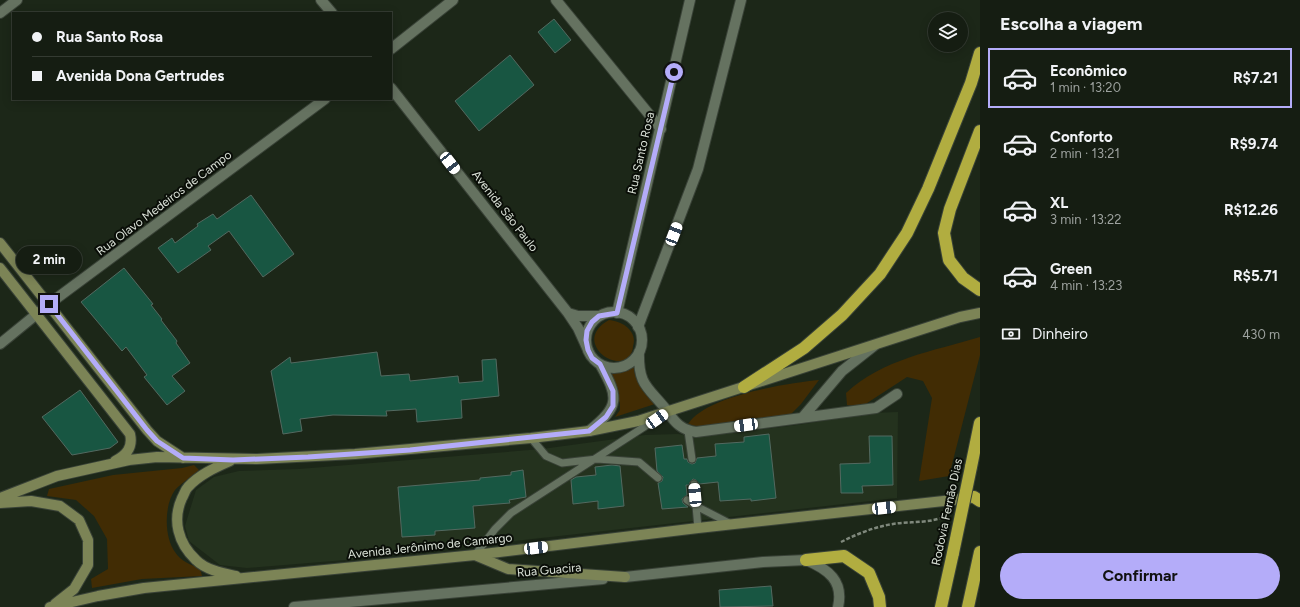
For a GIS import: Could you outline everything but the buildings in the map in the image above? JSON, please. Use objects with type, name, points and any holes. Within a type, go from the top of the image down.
[{"type":"highway","points":[[744,387],[804,348],[842,315],[880,274],[907,233],[928,189],[971,83],[980,53]]},
{"type":"highway","points":[[980,131],[950,209],[944,233],[949,260],[963,278],[980,290]]},
{"type":"highway","name":"Rodovia Fernão Dias","points":[[941,607],[980,423]]},
{"type":"highway","points":[[968,607],[980,552]]},
{"type":"highway","points":[[806,560],[844,556],[869,573],[879,597],[880,607]]},
{"type":"main road","points":[[0,243],[157,441],[183,458]]},
{"type":"main road","points":[[0,268],[130,434],[132,442],[122,457],[108,464]]},
{"type":"main road","points":[[0,498],[57,476],[129,460],[157,457],[233,460],[355,454],[531,438],[589,431],[638,421],[668,412],[960,317],[980,313]]},
{"type":"main road","points":[[233,460],[209,470],[187,488],[179,506],[176,524],[183,545],[196,561],[215,571],[242,578]]},
{"type":"main road","name":"Avenida Jerônimo de Camargo","points":[[51,607],[98,596],[144,588],[475,555],[731,524],[978,498]]},
{"type":"main road","points":[[0,503],[31,501],[60,506],[79,520],[88,540],[88,565],[74,589],[51,607]]},
{"type":"main road","points":[[475,555],[508,569],[625,577]]},
{"type":"street","points":[[0,13],[16,0]]},
{"type":"street","points":[[321,0],[331,12]]},
{"type":"street","points":[[392,48],[453,0]]},
{"type":"street","points":[[556,0],[661,129]]},
{"type":"street","name":"Rua Santo Rosa","points":[[617,313],[690,0]]},
{"type":"street","points":[[741,0],[698,168],[638,327],[641,344],[638,370],[645,386],[668,412],[676,424],[688,431],[696,432],[876,408],[897,394]]},
{"type":"street","name":"Avenida São Paulo","points":[[392,89],[568,313],[578,328],[588,350]]},
{"type":"street","name":"Rua Olavo Medeiros de Campo","points":[[0,344],[49,304],[324,100]]},
{"type":"street","points":[[568,313],[578,316],[599,316],[617,313],[626,315],[638,327]]},
{"type":"street","points":[[599,316],[592,322],[587,331],[586,340],[588,350],[592,358],[600,364],[619,368],[627,365],[639,352]]},
{"type":"street","points":[[803,417],[842,371],[875,345]]},
{"type":"street","points":[[589,431],[606,417],[613,406],[613,391],[600,364]]},
{"type":"street","points":[[806,560],[821,566],[830,573],[838,585],[840,599],[838,607]]},
{"type":"street","name":"Rua Guacira","points":[[295,607],[625,577],[763,562],[806,560]]},
{"type":"lane","points":[[475,555],[495,529],[511,513],[668,412]]},
{"type":"lane","points":[[688,431],[692,459]]},
{"type":"lane","points":[[531,438],[546,456],[562,463],[597,459],[639,462],[658,478]]},
{"type":"lane","points":[[694,484],[698,528]]},
{"type":"lane","points":[[687,500],[731,524]]},
{"type":"path","points":[[840,543],[860,533],[892,524],[939,519],[951,512]]},
{"type":"shaded area","points":[[609,320],[619,322],[624,325],[631,331],[633,336],[634,341],[632,352],[624,360],[616,361],[608,358],[600,353],[596,346],[594,337],[598,328]]},
{"type":"shaded area","points":[[980,337],[980,355],[949,476],[919,481],[932,398],[923,381],[907,377],[861,407],[847,405],[846,393],[860,381],[892,364],[927,352]]},
{"type":"shaded area","points":[[634,362],[635,375],[640,386],[658,403],[615,417],[620,410],[620,404],[610,370],[626,368]]},
{"type":"shaded area","points":[[819,380],[801,404],[791,414],[700,427],[688,424],[697,414],[729,399],[768,388]]},
{"type":"shaded area","points":[[898,412],[897,498],[345,560],[247,568],[220,565],[189,541],[185,526],[196,490],[214,477],[239,471],[299,469],[542,449],[645,435],[678,434],[695,437],[798,425],[873,413]]},
{"type":"shaded area","points":[[194,465],[199,470],[177,487],[171,496],[167,512],[167,530],[171,546],[175,552],[186,562],[200,568],[202,576],[142,579],[92,588],[91,579],[108,569],[107,539],[94,516],[76,500],[47,496],[49,489],[113,475],[182,468]]},
{"type":"route","points":[[49,304],[147,430],[157,441],[175,451],[183,458],[233,460],[355,454],[410,450],[589,431],[606,417],[613,406],[613,391],[600,364],[592,358],[588,350],[586,340],[587,331],[592,322],[599,316],[617,313],[674,72]]}]
